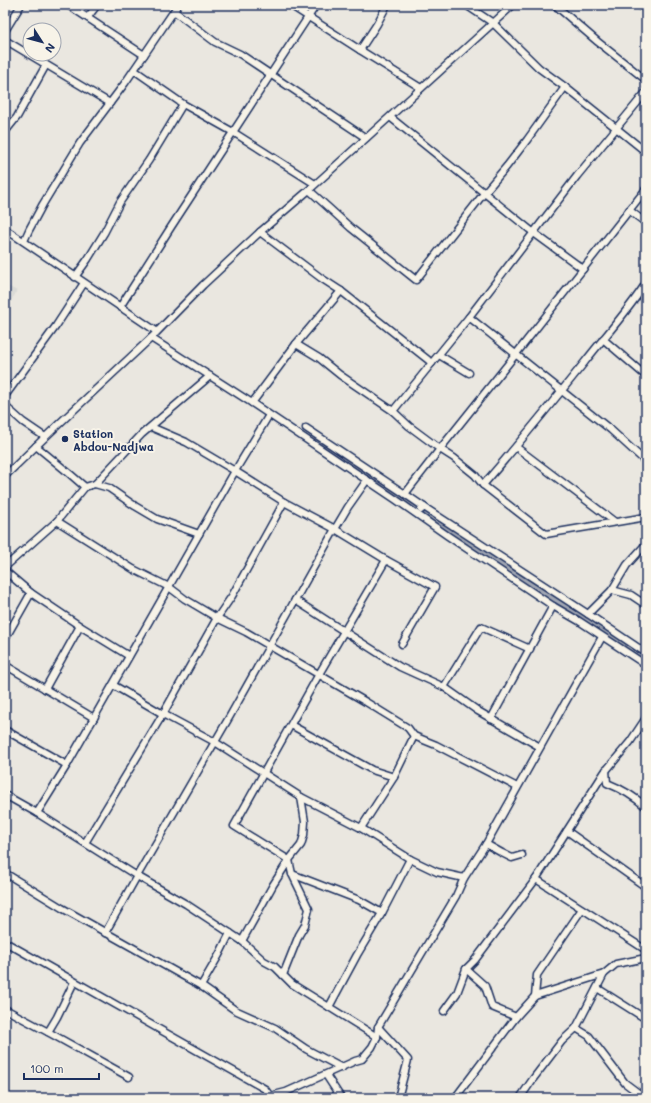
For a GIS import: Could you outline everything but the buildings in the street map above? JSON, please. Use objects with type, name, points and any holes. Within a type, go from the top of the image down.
[{"type":"street","points":[[5,31],[21,5]]},
{"type":"street","points":[[68,5],[144,55]]},
{"type":"street","points":[[88,17],[97,5]]},
{"type":"street","points":[[24,242],[29,230],[80,143],[134,70],[178,5]]},
{"type":"street","points":[[290,5],[420,88]]},
{"type":"street","points":[[120,307],[316,5]]},
{"type":"street","points":[[360,50],[377,24],[387,5]]},
{"type":"street","points":[[466,5],[493,24],[539,68],[646,152]]},
{"type":"street","points":[[5,476],[151,338],[156,331],[202,285],[513,5]]},
{"type":"street","points":[[555,5],[598,42],[646,80]]},
{"type":"street","points":[[639,5],[646,10]]},
{"type":"street","points":[[174,11],[215,42],[240,54],[366,138]]},
{"type":"street","points":[[5,40],[110,103]]},
{"type":"street","points":[[5,132],[20,110],[46,65]]},
{"type":"street","points":[[134,70],[183,104],[233,132],[315,184]]},
{"type":"street","points":[[309,190],[356,233],[416,280],[484,192],[507,166],[565,87]]},
{"type":"street","points":[[393,411],[469,317],[577,176],[646,92]]},
{"type":"street","points":[[75,277],[104,233],[120,202],[149,160],[183,104]]},
{"type":"street","points":[[390,117],[534,233],[583,269]]},
{"type":"street","points":[[405,494],[646,189]]},
{"type":"street","points":[[629,210],[646,224]]},
{"type":"street","points":[[5,230],[156,331]]},
{"type":"street","points":[[260,232],[321,278],[341,291],[432,363]]},
{"type":"street","points":[[5,396],[56,326],[84,283]]},
{"type":"street","points":[[483,485],[604,339],[646,283]]},
{"type":"street","points":[[252,404],[296,344],[341,291]]},
{"type":"street","points":[[640,292],[646,296]]},
{"type":"street","points":[[469,317],[611,430],[646,462]]},
{"type":"street","points":[[151,338],[367,480],[553,606],[579,621],[646,665]]},
{"type":"street","points":[[604,339],[646,376]]},
{"type":"street","points":[[296,344],[319,358],[340,375],[393,411],[409,426],[454,458],[475,475],[483,485],[546,534],[646,516]]},
{"type":"street","points":[[439,355],[469,373]]},
{"type":"street","points":[[5,568],[57,521],[85,487],[95,484],[142,434],[210,376]]},
{"type":"street","points":[[5,406],[23,422],[45,437]]},
{"type":"street","points":[[37,814],[67,765],[235,471],[269,416]]},
{"type":"street","points":[[151,427],[186,442],[284,502],[335,529],[386,560],[435,587],[402,644]]},
{"type":"street","points":[[306,428],[646,653]]},
{"type":"street","points":[[36,446],[85,487]]},
{"type":"street","points":[[516,447],[615,522]]},
{"type":"street","points":[[105,933],[136,876],[215,742],[335,529],[367,480]]},
{"type":"street","points":[[95,484],[109,488],[157,519],[199,534]]},
{"type":"street","points":[[84,844],[163,714],[217,618],[232,596],[284,502]]},
{"type":"street","points":[[418,515],[424,507]]},
{"type":"street","points":[[57,521],[133,569],[169,587],[185,599],[217,618],[319,674],[408,728],[414,736],[436,745],[517,787]]},
{"type":"street","points":[[588,614],[612,590],[627,565],[646,544]]},
{"type":"street","points":[[283,975],[299,935],[305,925],[309,909],[292,874],[289,860],[234,826],[319,674],[386,560]]},
{"type":"street","points":[[5,571],[32,593],[80,626],[129,656]]},
{"type":"street","points":[[612,590],[631,595],[646,605]]},
{"type":"street","points":[[5,639],[32,593]]},
{"type":"street","points":[[295,600],[400,667],[444,687],[478,711],[540,747]]},
{"type":"street","points":[[491,719],[553,606]]},
{"type":"street","points":[[45,689],[80,626]]},
{"type":"street","points":[[444,687],[481,627],[530,649]]},
{"type":"street","points":[[5,942],[265,1089],[267,1097],[286,1092],[355,1061],[362,1060],[372,1047],[377,1037],[378,1027],[456,896],[464,878],[486,844],[602,637]]},
{"type":"street","points":[[5,665],[94,718]]},
{"type":"street","points":[[113,685],[215,742],[301,797],[362,828],[410,859],[437,872],[464,878]]},
{"type":"street","points":[[444,1011],[457,993],[466,969],[475,960],[536,879],[606,770],[630,742],[646,718]]},
{"type":"street","points":[[291,725],[372,770],[394,777]]},
{"type":"street","points":[[5,730],[67,765]]},
{"type":"street","points":[[362,828],[394,777],[414,736]]},
{"type":"street","points":[[606,770],[606,783],[620,788],[636,798],[646,807]]},
{"type":"street","points":[[5,795],[136,876],[186,904],[242,941],[264,961],[275,967],[292,984],[377,1037]]},
{"type":"street","points":[[242,941],[273,885],[289,860],[301,845],[304,835],[305,822],[301,797]]},
{"type":"street","points":[[567,831],[646,887]]},
{"type":"street","points":[[486,844],[512,858],[522,855]]},
{"type":"street","points":[[329,1007],[382,913],[410,859]]},
{"type":"street","points":[[5,873],[105,933],[200,986],[235,1010],[275,1028],[306,1049],[342,1068]]},
{"type":"street","points":[[292,874],[359,900],[382,913]]},
{"type":"street","points":[[536,879],[646,950]]},
{"type":"street","points":[[535,996],[537,975],[582,909]]},
{"type":"street","points":[[200,986],[219,955],[230,933]]},
{"type":"street","points":[[520,1098],[562,1041],[576,1028],[604,974],[616,964],[646,958]]},
{"type":"street","points":[[466,969],[485,986],[492,1007],[516,1017]]},
{"type":"street","points":[[455,1098],[516,1017],[535,996],[604,974]]},
{"type":"street","points":[[48,1032],[74,982]]},
{"type":"street","points":[[597,988],[646,1019]]},
{"type":"street","points":[[5,1009],[129,1077]]},
{"type":"street","points":[[378,1027],[408,1060],[398,1098]]},
{"type":"street","points":[[576,1028],[589,1036],[625,1083],[637,1092],[646,1096]]},
{"type":"street","points":[[326,1075],[341,1098]]},
{"type":"shaded area","points":[[5,285],[17,291],[5,311]]},
{"type":"waterway","points":[[315,441],[418,509]]},
{"type":"waterway","points":[[423,512],[468,542]]},
{"type":"waterway","points":[[472,545],[646,659]]},
{"type":"place","name":"Station Abdou-Nadjwa","points":[[65,439]]}]
